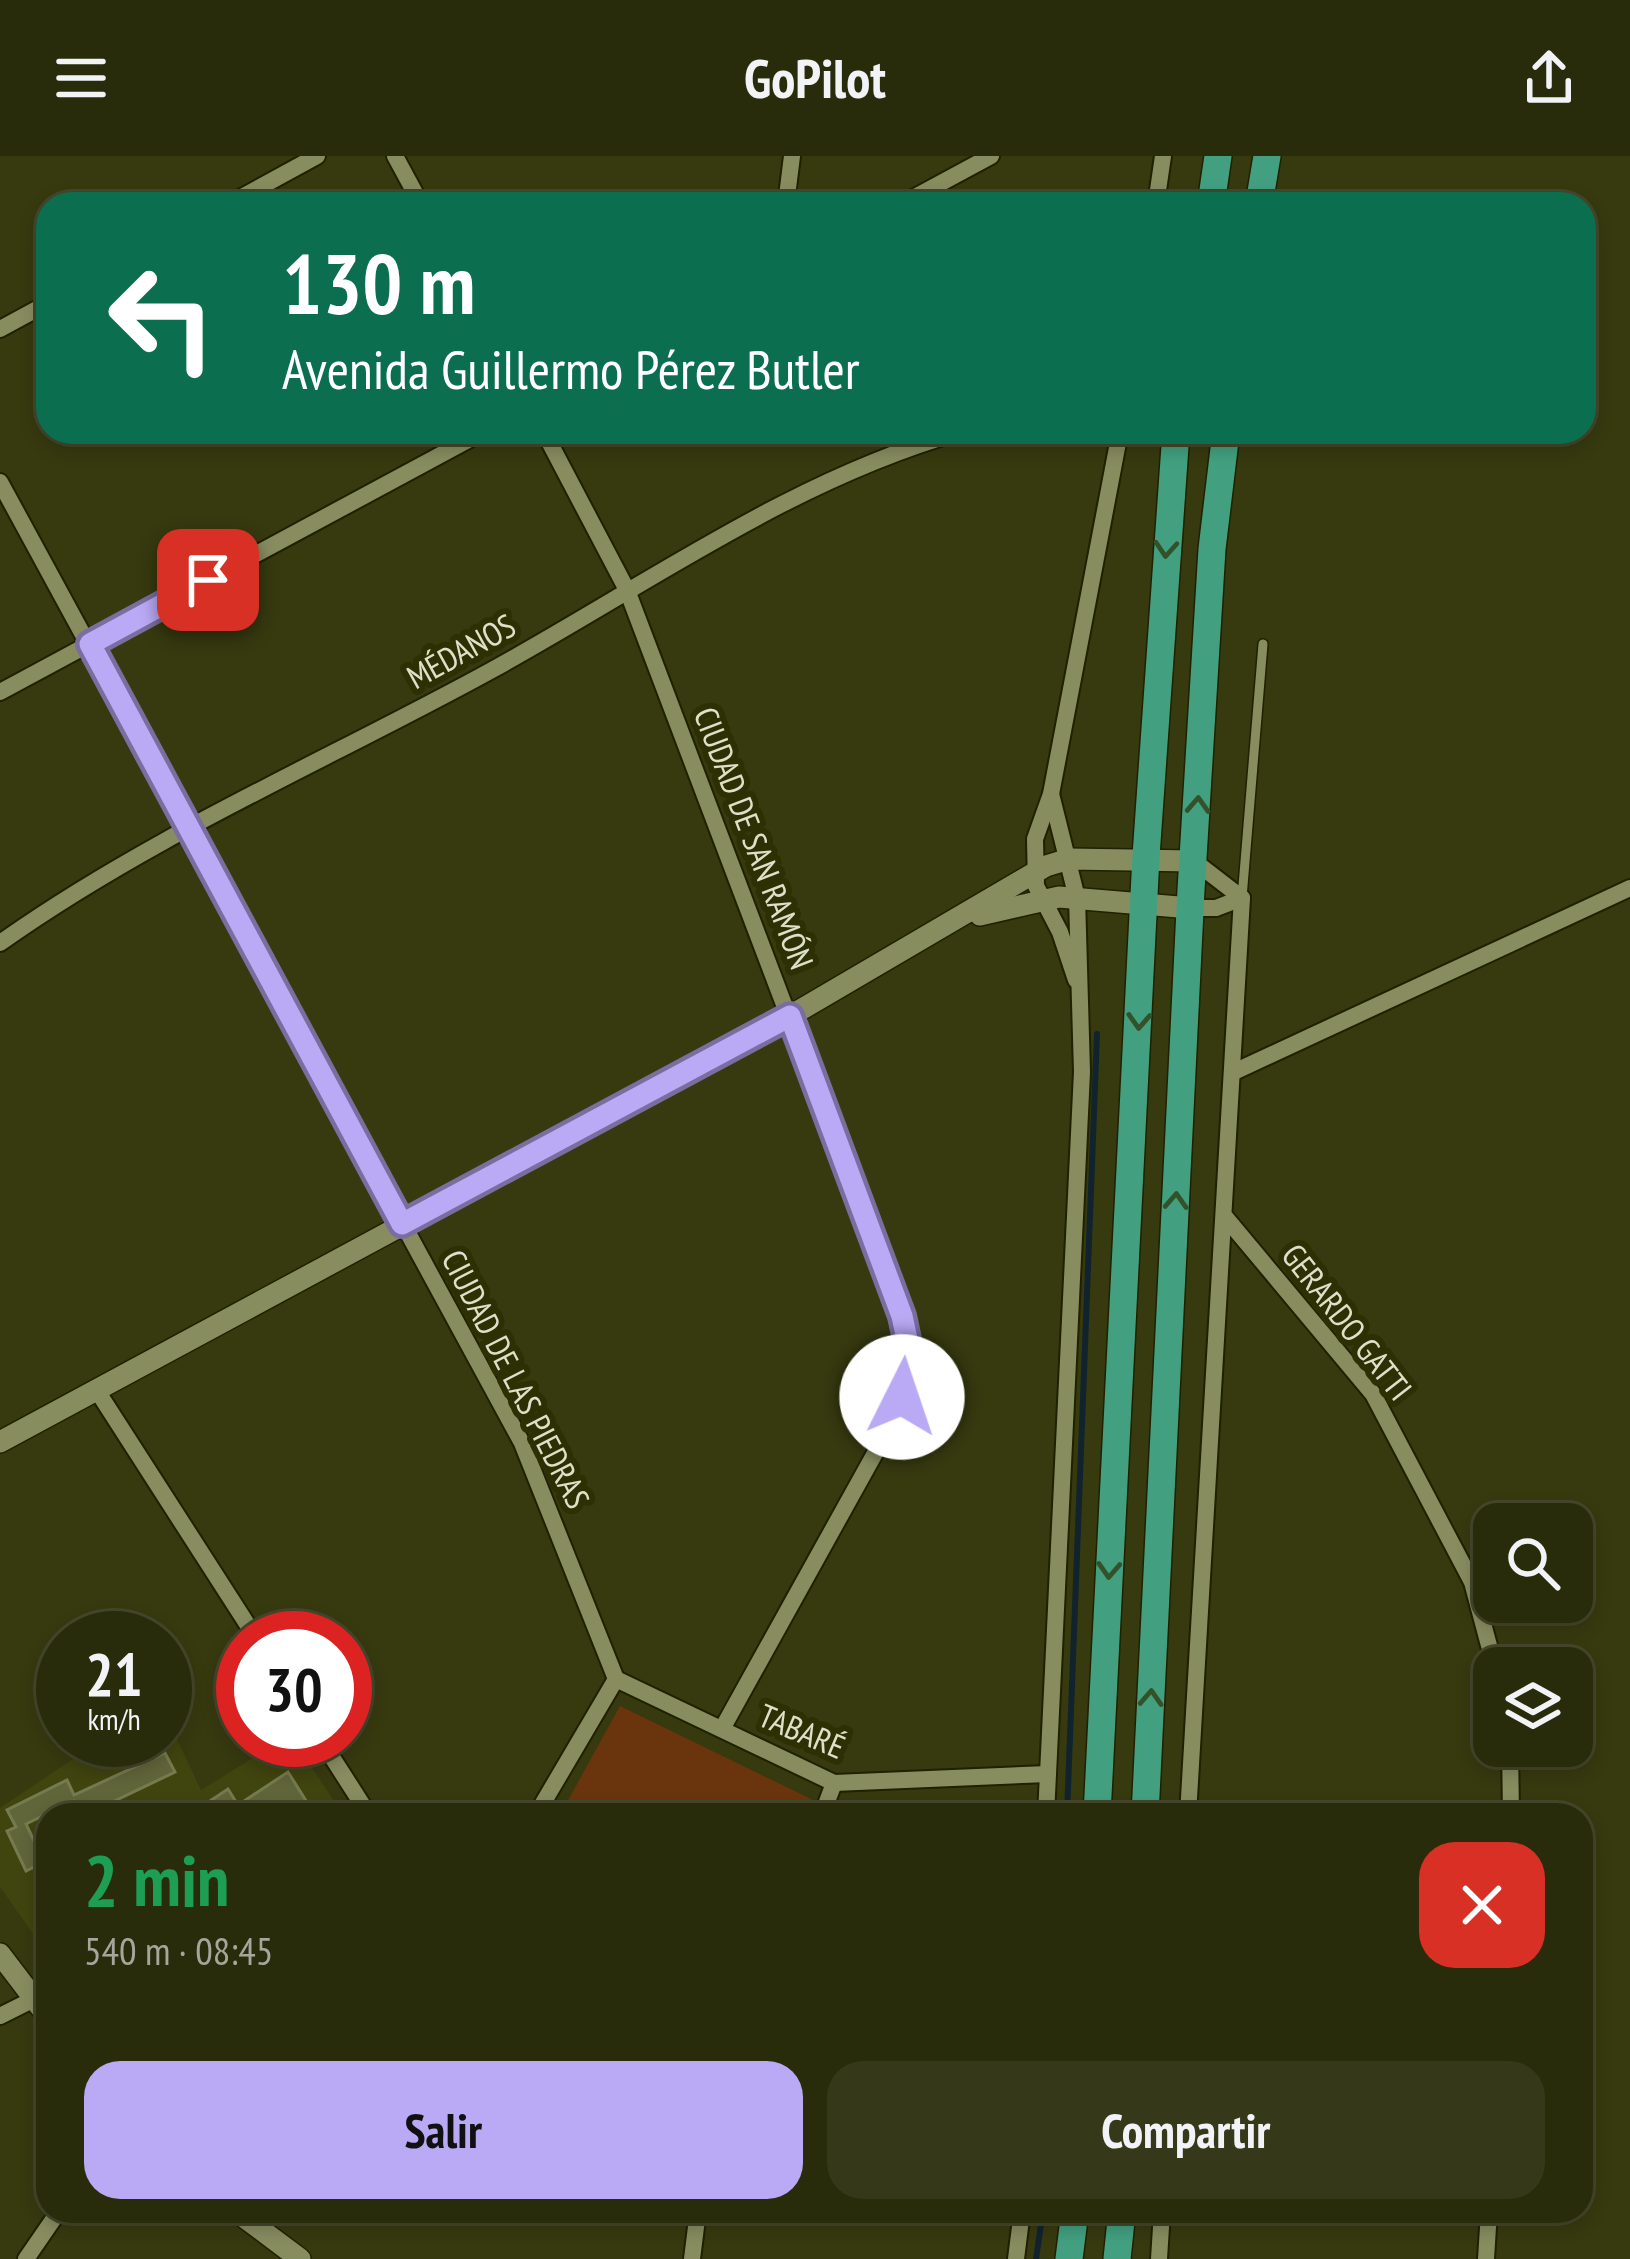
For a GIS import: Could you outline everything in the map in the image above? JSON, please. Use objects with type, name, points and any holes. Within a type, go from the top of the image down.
[{"type":"highway","points":[[1212,192],[1218,156]]},
{"type":"highway","points":[[1261,192],[1267,156]]},
{"type":"highway","points":[[1097,1803],[1146,856],[1175,444]]},
{"type":"highway","points":[[1146,1803],[1211,549],[1224,444]]},
{"type":"highway","points":[[1069,2259],[1074,2223]]},
{"type":"highway","points":[[1117,2259],[1121,2223]]},
{"type":"street","points":[[251,192],[317,156]]},
{"type":"street","points":[[395,156],[414,192]]},
{"type":"street","points":[[788,192],[792,156]]},
{"type":"street","points":[[924,192],[991,156]]},
{"type":"street","points":[[1158,192],[1163,156]]},
{"type":"street","points":[[0,329],[36,309]]},
{"type":"street","points":[[0,692],[461,444]]},
{"type":"street","name":"CIUDAD DE SAN RAMÓN","points":[[550,444],[627,590],[902,1316],[906,1373],[889,1428],[722,1729]]},
{"type":"street","name":"MÉDANOS","points":[[0,943],[187,828],[458,688],[836,476],[916,444]]},
{"type":"street","points":[[1076,981],[1034,872],[1035,839],[1051,794],[1118,444]]},
{"type":"street","name":"CIUDAD DE LAS PIEDRAS","points":[[0,482],[522,1443],[616,1679]]},
{"type":"street","points":[[1047,1803],[1082,1072],[1077,898],[1051,794]]},
{"type":"street","points":[[0,1442],[790,1016],[1034,872],[1069,859],[1146,856],[1194,861],[1243,898]]},
{"type":"street","points":[[1236,1071],[1630,888]]},
{"type":"street","points":[[935,934],[995,910],[1043,898],[1216,908],[1243,898]]},
{"type":"street","points":[[1189,1803],[1243,898]]},
{"type":"street","name":"GERARDO GATTI","points":[[1226,1218],[1372,1394],[1472,1582],[1490,1647]]},
{"type":"street","points":[[96,1389],[239,1611]]},
{"type":"street","points":[[543,1803],[616,1679]]},
{"type":"street","name":"TABARÉ","points":[[616,1679],[833,1784],[1048,1774]]},
{"type":"street","points":[[338,1767],[361,1803]]},
{"type":"street","points":[[1510,1767],[1510,1803]]},
{"type":"street","points":[[826,1803],[833,1784]]},
{"type":"street","points":[[0,1954],[36,1991]]},
{"type":"street","points":[[0,2016],[36,1997]]},
{"type":"street","points":[[26,2259],[51,2223]]},
{"type":"street","points":[[252,2223],[300,2259]]},
{"type":"street","points":[[692,2259],[696,2223]]},
{"type":"street","points":[[1016,2259],[1020,2223]]},
{"type":"street","points":[[1163,2223],[1164,2257]]},
{"type":"street","points":[[1486,2259],[1488,2223]]},
{"type":"lane","points":[[1243,898],[1262,644]]},
{"type":"shaded area","points":[[620,1706],[813,1800],[811,1803],[567,1803]]},
{"type":"shaded area","points":[[61,1767],[190,1767],[201,1790],[238,1767],[312,1767],[335,1803],[36,1803],[36,1938],[0,1887],[0,1808]]},
{"type":"building","points":[[135,1767],[172,1767],[175,1772],[110,1803],[36,1803],[36,1819],[26,1824],[36,1845],[36,1866],[26,1871],[7,1831],[16,1827],[7,1810],[67,1780],[74,1795]]},
{"type":"building","points":[[288,1772],[307,1803],[241,1803]]},
{"type":"building","points":[[228,1789],[237,1803],[211,1803],[210,1801]]},
{"type":"waterway","points":[[1067,1803],[1097,1034]]},
{"type":"waterway","points":[[1036,2259],[1041,2223]]},
{"type":"route","points":[[208,580],[90,644],[402,1224],[790,1016],[902,1316],[908,1344],[902,1397]]}]
